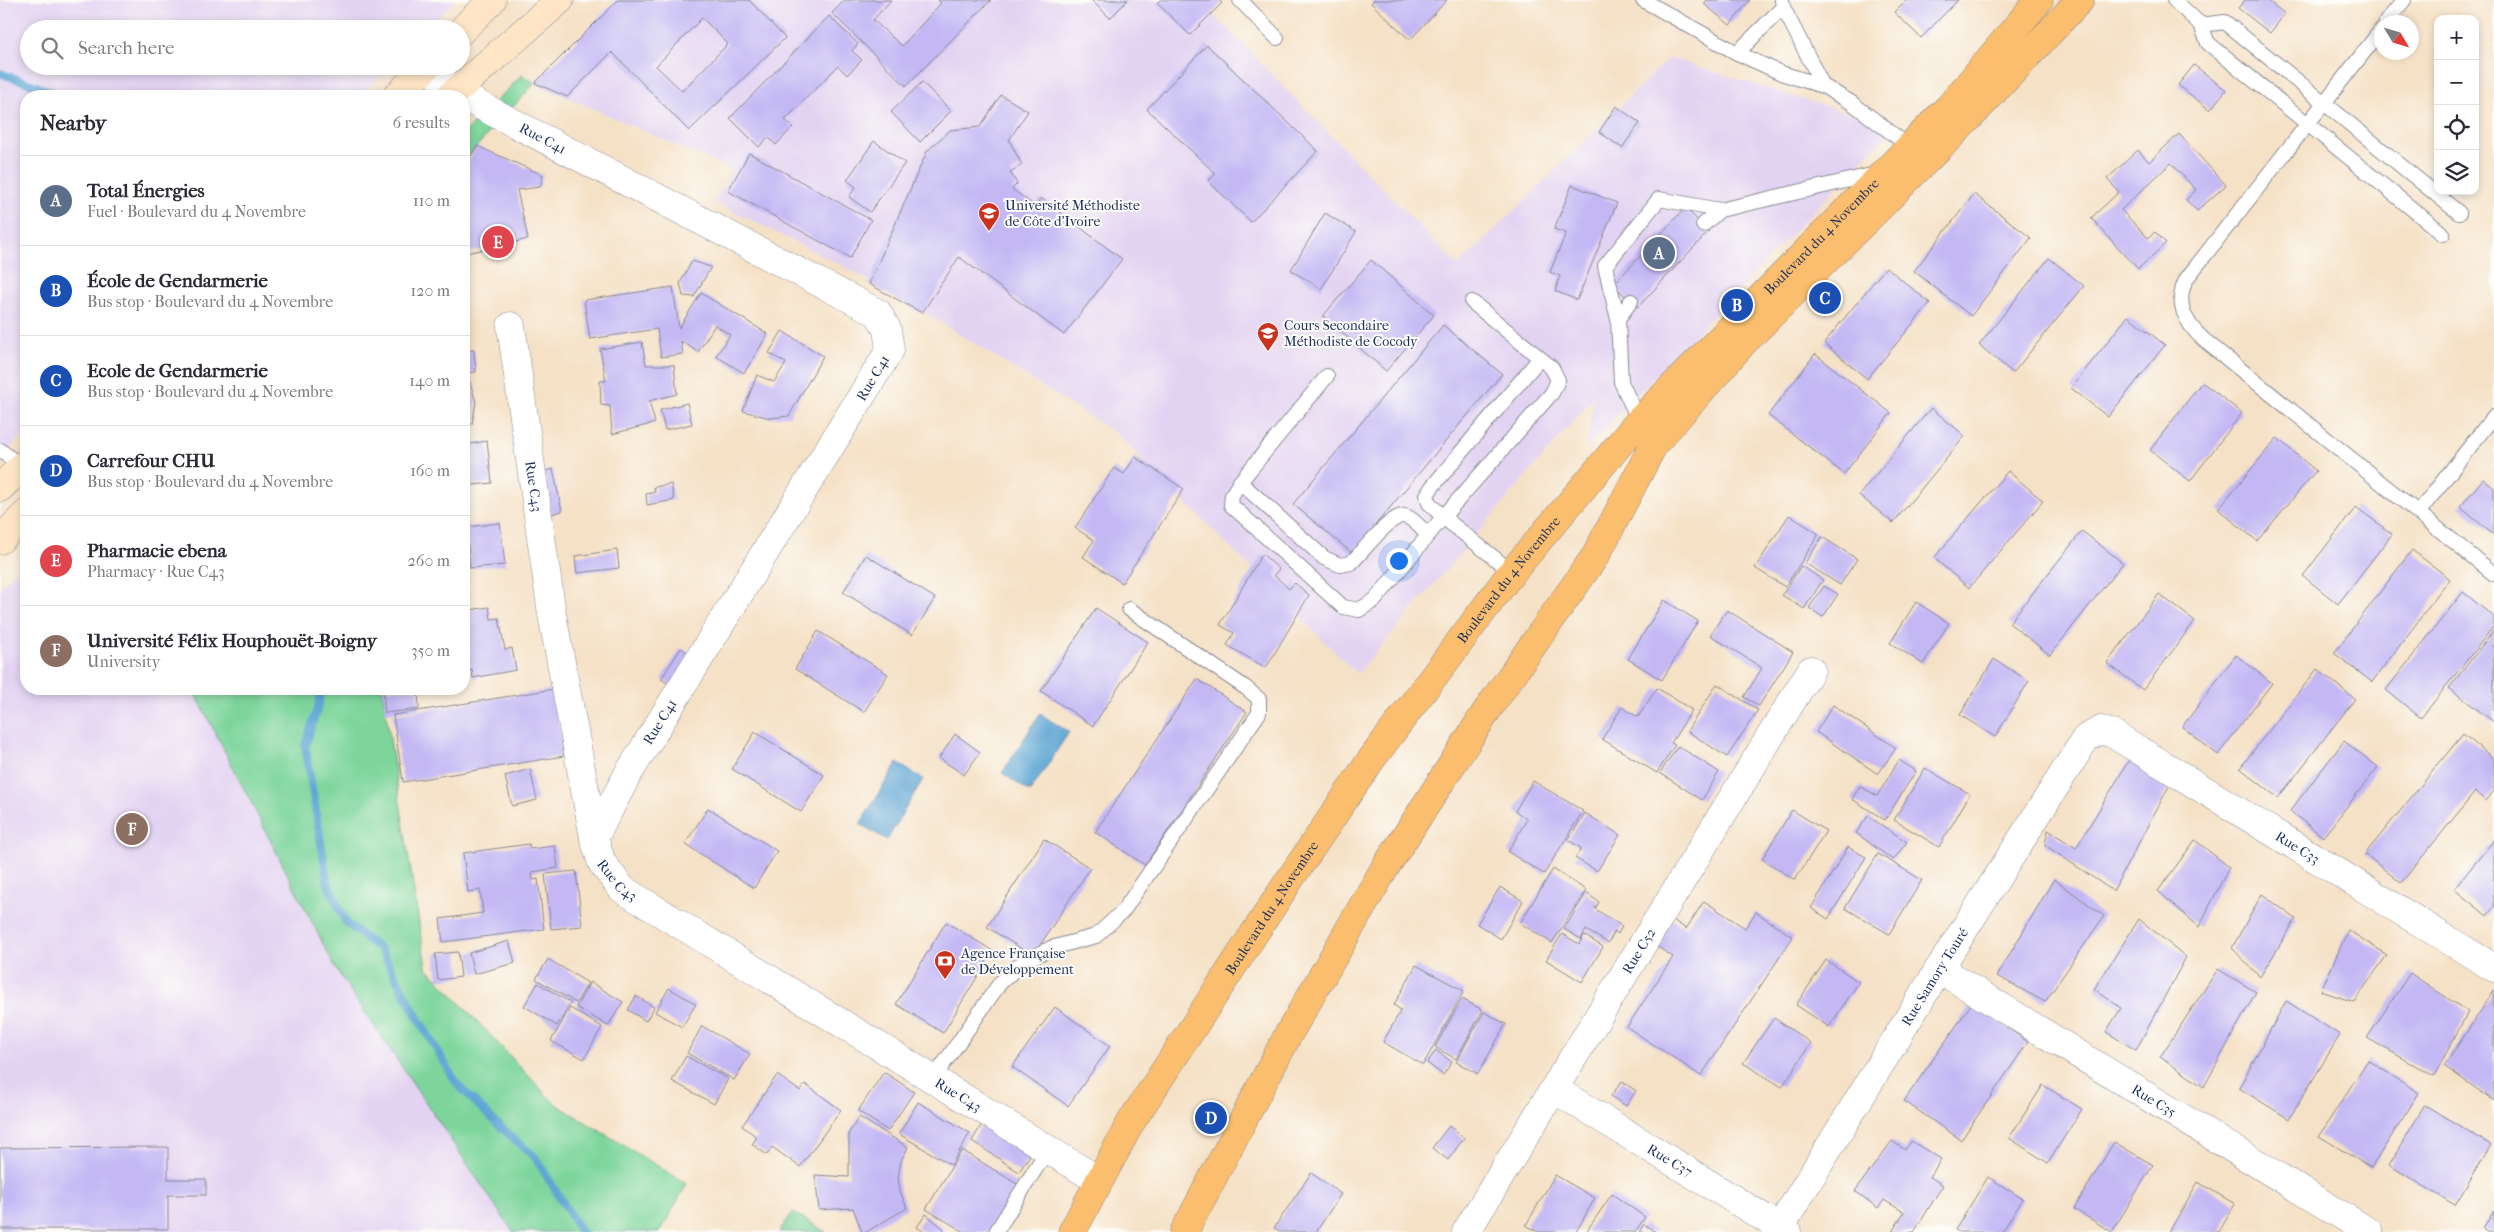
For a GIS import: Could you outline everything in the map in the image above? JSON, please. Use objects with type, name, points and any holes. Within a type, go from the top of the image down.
[{"type":"main road","name":"Boulevard du 4 Novembre","points":[[1072,1232],[1098,1180],[1131,1122],[1317,839],[1371,760],[1512,572],[1639,421],[1745,312],[1887,172],[1949,106],[2039,0]]},
{"type":"main road","name":"Boulevard du 4 Novembre","points":[[1184,1232],[1288,1036],[1383,871],[1488,709],[1596,555],[1654,444],[1745,341],[1968,119],[2080,0]]},
{"type":"street","points":[[470,22],[492,0]]},
{"type":"street","points":[[464,90],[560,0]]},
{"type":"street","points":[[403,90],[418,75]]},
{"type":"street","name":"Rue C41","points":[[435,75],[451,90]]},
{"type":"street","name":"Rue C41","points":[[470,102],[878,313],[887,329],[890,350],[628,774],[594,838]]},
{"type":"street","name":"Rue C43","points":[[511,326],[552,614],[594,838],[602,863],[622,889],[1098,1180]]},
{"type":"street","points":[[0,488],[20,469]]},
{"type":"street","points":[[0,540],[20,520]]},
{"type":"street","name":"Rue C52","points":[[1466,1232],[1811,670]]},
{"type":"street","name":"Rue C33","points":[[2101,730],[2113,734],[2494,968]]},
{"type":"street","name":"Rue Samory Touré","points":[[1781,1231],[1939,969],[2086,738],[2101,730]]},
{"type":"street","name":"Rue C35","points":[[1939,969],[2369,1232]]},
{"type":"street","name":"Rue C37","points":[[1554,1089],[1781,1231]]},
{"type":"lane","points":[[1240,0],[1277,38]]},
{"type":"lane","points":[[1643,0],[1738,53],[1781,73],[1823,86],[1852,103],[1910,147]]},
{"type":"lane","points":[[2174,0],[2201,25],[2208,43],[2443,234]]},
{"type":"lane","points":[[2392,15],[2404,0]]},
{"type":"lane","points":[[1738,53],[1782,4],[1823,86]]},
{"type":"lane","points":[[2201,25],[2224,22],[2459,213]]},
{"type":"lane","points":[[2374,39],[2187,278],[2181,289],[2184,316],[2193,330],[2204,340],[2494,574]]},
{"type":"lane","points":[[1639,421],[1621,382],[1618,319],[1605,266],[1660,199],[1720,210],[1887,172]]},
{"type":"lane","points":[[1702,225],[1720,210]]},
{"type":"lane","points":[[1618,319],[1631,301]]},
{"type":"lane","points":[[1326,376],[1240,482],[1232,494],[1231,505],[1342,607],[1359,610],[1375,600],[1443,517],[1552,393],[1558,380],[1552,368],[1472,302]]},
{"type":"lane","points":[[1512,572],[1443,517],[1429,503],[1427,495],[1540,358]]},
{"type":"lane","points":[[2418,513],[2494,416]]},
{"type":"lane","points":[[0,450],[20,462]]},
{"type":"lane","points":[[1240,482],[1324,558],[1340,565],[1351,563],[1392,519],[1404,516],[1428,535]]},
{"type":"lane","points":[[933,1079],[1006,978],[1023,962],[1051,948],[1096,936],[1123,911],[1259,713],[1259,699],[1246,688],[1129,609]]},
{"type":"lane","points":[[996,1232],[1048,1149]]},
{"type":"shaded area","points":[[0,0],[455,0],[436,20],[20,20],[20,75],[381,75],[366,90],[20,90],[20,438],[0,458]]},
{"type":"shaded area","name":"Cours Secondaire Méthodiste de Cocody","points":[[615,0],[1199,0],[1458,266],[1669,58],[1841,111],[1897,124],[1586,448],[1594,397],[1357,674],[1117,434],[918,308],[839,264],[714,202],[732,170],[535,83]]},
{"type":"shaded area","points":[[20,567],[20,695],[196,695],[336,969],[513,1232],[0,1232],[0,587]]},
{"type":"green space","points":[[522,75],[535,83],[470,153],[470,127]]},
{"type":"green space","points":[[196,695],[383,695],[426,967],[554,1103],[687,1184],[660,1232],[513,1232],[336,969]]},
{"type":"green space","points":[[793,1212],[826,1232],[779,1232]]},
{"type":"water","points":[[1040,714],[1069,732],[1030,792],[1002,773]]},
{"type":"water","points":[[897,763],[923,779],[887,840],[860,824]]},
{"type":"building","points":[[618,0],[749,0],[785,38],[689,131],[612,52],[567,97],[535,83]],"holes":[[[702,18],[728,44],[682,91],[656,66]]]},
{"type":"building","points":[[845,0],[891,0],[873,20],[902,46],[941,3],[938,0],[991,0],[906,86],[832,13]]},
{"type":"building","points":[[1091,0],[1128,0],[1110,18]]},
{"type":"building","points":[[1160,0],[1219,0],[1222,3],[1190,35],[1157,3]]},
{"type":"building","points":[[1374,0],[1447,0],[1410,40],[1371,3]]},
{"type":"building","points":[[1707,0],[1750,0],[1730,25],[1704,4]]},
{"type":"building","points":[[1906,0],[1958,0],[1921,38],[1894,12]]},
{"type":"building","points":[[2245,0],[2267,0],[2285,14],[2270,33],[2238,8]]},
{"type":"building","points":[[829,16],[858,44],[852,51],[862,60],[847,75],[838,66],[785,120],[793,127],[776,145],[768,137],[759,147],[730,118]]},
{"type":"building","points":[[1207,45],[1318,151],[1251,222],[1208,181],[1216,174],[1147,109]]},
{"type":"building","points":[[2194,65],[2226,90],[2210,110],[2178,85]]},
{"type":"building","points":[[922,82],[951,111],[920,142],[891,112]]},
{"type":"building","name":"Université Méthodiste de Côte d'Ivoire","points":[[1001,95],[1028,111],[1009,140],[1022,165],[1010,172],[1017,184],[1012,189],[1035,206],[1041,198],[1122,259],[1064,335],[959,257],[922,313],[869,284],[927,151],[950,130],[980,127]]},
{"type":"building","points":[[1616,106],[1640,123],[1622,148],[1599,132]]},
{"type":"building","points":[[2179,134],[2226,185],[2197,211],[2186,200],[2196,190],[2171,163],[2121,210],[2148,238],[2155,232],[2166,243],[2138,269],[2091,218],[2119,192],[2107,179],[2138,150],[2149,162]]},
{"type":"building","points":[[874,141],[905,163],[870,212],[849,197],[856,187],[847,180]]},
{"type":"building","points":[[477,146],[543,175],[540,187],[517,190],[528,239],[470,252],[470,158]]},
{"type":"building","points":[[749,153],[871,220],[850,258],[728,191]]},
{"type":"building","points":[[1572,185],[1617,203],[1577,300],[1555,291],[1560,276],[1550,272],[1566,233],[1554,229]]},
{"type":"building","points":[[1974,194],[2031,238],[1971,316],[1914,271]]},
{"type":"building","points":[[1685,208],[1709,231],[1638,307],[1613,285]]},
{"type":"building","points":[[1325,213],[1356,232],[1321,289],[1291,270]]},
{"type":"building","points":[[2049,258],[2084,286],[2013,373],[1979,345]]},
{"type":"building","points":[[1371,260],[1434,315],[1386,371],[1323,316]]},
{"type":"building","points":[[692,261],[711,267],[694,297],[683,296],[680,283]]},
{"type":"building","points":[[1886,267],[1930,303],[1867,379],[1824,343]]},
{"type":"building","points":[[673,287],[679,328],[701,293],[768,334],[744,373],[716,356],[730,335],[715,325],[698,352],[681,341],[683,354],[661,357],[657,329],[590,339],[584,300]]},
{"type":"building","points":[[2128,316],[2165,345],[2108,417],[2071,388]]},
{"type":"building","points":[[1443,325],[1502,374],[1352,553],[1293,504]]},
{"type":"building","points":[[782,331],[823,356],[789,416],[770,418],[743,411],[757,375],[774,382],[786,363],[769,353]]},
{"type":"building","points":[[642,342],[646,365],[674,365],[677,394],[649,401],[655,423],[612,434],[610,406],[601,405],[600,381],[606,381],[600,349]]},
{"type":"building","points":[[470,350],[474,350],[476,372],[470,373]]},
{"type":"building","points":[[1815,354],[1891,413],[1844,474],[1768,415]]},
{"type":"building","points":[[2202,382],[2242,413],[2190,481],[2150,450]]},
{"type":"building","points":[[470,383],[476,402],[472,424],[470,424]]},
{"type":"building","points":[[687,403],[692,424],[665,430],[660,410]]},
{"type":"building","points":[[1931,408],[1965,436],[1893,523],[1859,495]]},
{"type":"building","points":[[2277,438],[2316,471],[2257,541],[2218,509]]},
{"type":"building","points":[[487,441],[492,483],[470,485],[470,444]]},
{"type":"building","points":[[1135,457],[1184,489],[1122,583],[1083,557],[1094,540],[1075,528],[1114,468],[1124,474]]},
{"type":"building","points":[[553,469],[562,511],[551,514],[542,472]]},
{"type":"building","points":[[2008,471],[2043,501],[1969,588],[1934,558]]},
{"type":"building","points":[[2483,479],[2494,488],[2494,535],[2460,507]]},
{"type":"building","points":[[671,484],[674,500],[647,505],[646,494],[655,492],[654,487]]},
{"type":"building","points":[[2356,507],[2392,534],[2338,604],[2303,576]]},
{"type":"building","points":[[1789,515],[1819,534],[1785,587],[1755,568]]},
{"type":"building","points":[[500,523],[505,565],[470,568],[470,527]]},
{"type":"building","points":[[2082,531],[2123,563],[2050,655],[2009,623]]},
{"type":"building","points":[[1822,537],[1857,559],[1840,585],[1805,563]]},
{"type":"building","points":[[617,550],[619,568],[577,573],[575,556]]},
{"type":"building","points":[[2412,550],[2450,579],[2372,682],[2334,653]]},
{"type":"building","points":[[1262,554],[1279,569],[1274,575],[1289,589],[1295,583],[1309,595],[1266,668],[1227,645],[1234,633],[1220,625]]},
{"type":"building","points":[[866,555],[935,598],[912,635],[843,592]]},
{"type":"building","points":[[1801,566],[1823,580],[1804,609],[1782,595]]},
{"type":"building","points":[[1824,586],[1838,594],[1823,617],[1809,608]]},
{"type":"building","points":[[2463,592],[2494,617],[2494,626],[2421,718],[2386,690]]},
{"type":"building","points":[[2159,594],[2195,621],[2143,690],[2107,663]]},
{"type":"building","points":[[1664,600],[1698,621],[1662,680],[1628,659]]},
{"type":"building","points":[[1916,602],[1949,623],[1923,664],[1890,643]]},
{"type":"building","points":[[489,607],[491,619],[499,618],[505,650],[512,648],[516,670],[473,678],[472,670],[470,670],[470,610]]},
{"type":"building","points":[[1096,608],[1148,642],[1093,726],[1041,691]]},
{"type":"building","points":[[1727,610],[1793,652],[1759,706],[1744,697],[1762,668],[1710,635]]},
{"type":"building","points":[[2494,630],[2494,722],[2449,688]]},
{"type":"building","points":[[818,631],[888,674],[864,712],[795,669]]},
{"type":"building","points":[[681,648],[692,655],[672,686],[661,679]]},
{"type":"building","points":[[2236,655],[2272,683],[2218,755],[2182,727]]},
{"type":"building","points":[[1994,659],[2029,681],[1995,737],[1960,715]]},
{"type":"building","points":[[2317,669],[2355,699],[2278,798],[2240,768]]},
{"type":"building","points":[[1197,679],[1247,712],[1145,865],[1095,832]]},
{"type":"building","points":[[1717,684],[1758,710],[1727,757],[1687,731]]},
{"type":"building","points":[[1657,688],[1692,710],[1671,743],[1675,745],[1657,773],[1602,739],[1622,707],[1638,717]]},
{"type":"building","points":[[554,689],[564,756],[403,782],[393,715]]},
{"type":"building","points":[[384,695],[418,695],[419,709],[385,713]]},
{"type":"building","points":[[1833,705],[1896,748],[1878,774],[1816,732]]},
{"type":"building","points":[[755,732],[824,775],[801,812],[732,769]]},
{"type":"building","points":[[955,734],[980,752],[964,775],[939,758]]},
{"type":"building","points":[[2463,734],[2494,759],[2494,791],[2486,801],[2475,792],[2401,883],[2365,854]]},
{"type":"building","points":[[2344,741],[2378,767],[2323,837],[2290,811]]},
{"type":"building","points":[[1678,746],[1719,772],[1702,800],[1660,773]]},
{"type":"building","points":[[2131,757],[2176,773],[2113,891],[2045,845],[2048,830],[2076,848]]},
{"type":"building","points":[[1899,760],[1916,771],[1885,820],[1852,799],[1860,786],[1877,796]]},
{"type":"building","points":[[1925,768],[1970,794],[1939,847],[1894,820]]},
{"type":"building","points":[[530,769],[537,800],[512,806],[505,776]]},
{"type":"building","points":[[1533,781],[1583,811],[1544,874],[1508,852],[1527,819],[1515,811]]},
{"type":"building","points":[[708,808],[777,851],[754,888],[685,844]]},
{"type":"building","points":[[1792,810],[1826,831],[1795,880],[1762,859]]},
{"type":"building","points":[[1585,813],[1620,835],[1597,871],[1575,858],[1581,848],[1568,840]]},
{"type":"building","points":[[1868,816],[1907,842],[1893,860],[1856,833]]},
{"type":"building","points":[[1044,839],[1090,868],[1033,956],[987,927]]},
{"type":"building","points":[[2195,840],[2229,867],[2199,927],[2158,891]]},
{"type":"building","points":[[2494,840],[2494,907],[2487,916],[2454,889]]},
{"type":"building","points":[[529,844],[530,849],[555,846],[558,868],[532,872],[533,880],[538,879],[544,929],[443,942],[440,919],[483,913],[480,890],[468,892],[463,853]]},
{"type":"building","points":[[1848,847],[1866,857],[1828,919],[1811,908]]},
{"type":"building","points":[[1878,854],[1922,880],[1889,934],[1845,908]]},
{"type":"building","points":[[1553,869],[1586,890],[1552,943],[1520,923]]},
{"type":"building","points":[[576,871],[582,926],[551,929],[545,874]]},
{"type":"building","points":[[2054,879],[2104,916],[2045,1002],[1997,976]]},
{"type":"building","points":[[1500,887],[1523,901],[1501,939],[1477,924]]},
{"type":"building","points":[[1586,893],[1599,902],[1595,909],[1622,926],[1618,934],[1615,931],[1608,943],[1586,930],[1581,939],[1564,929]]},
{"type":"building","points":[[2262,894],[2296,919],[2260,977],[2232,948]]},
{"type":"building","points":[[1704,901],[1745,928],[1756,912],[1793,937],[1701,1076],[1627,1027],[1673,957],[1653,944],[1670,918],[1686,929]]},
{"type":"building","points":[[2139,919],[2186,957],[2136,1050],[2106,1032],[2121,1008],[2094,989]]},
{"type":"building","points":[[946,922],[993,951],[943,1033],[896,1004]]},
{"type":"building","points":[[2348,930],[2387,955],[2354,1002],[2321,991]]},
{"type":"building","points":[[1562,934],[1579,944],[1584,935],[1603,947],[1582,982],[1546,960]]},
{"type":"building","points":[[509,941],[515,963],[474,974],[469,953]]},
{"type":"building","points":[[458,952],[461,977],[438,980],[435,954]]},
{"type":"building","points":[[548,959],[588,983],[576,1003],[536,979]]},
{"type":"building","points":[[1826,960],[1859,982],[1829,1027],[1796,1005]]},
{"type":"building","points":[[1416,965],[1464,991],[1423,1065],[1383,1042],[1401,1010],[1394,1005]]},
{"type":"building","points":[[2218,969],[2256,992],[2204,1087],[2160,1057]]},
{"type":"building","points":[[2410,973],[2468,1012],[2434,1076],[2367,1038]]},
{"type":"building","points":[[590,982],[623,1002],[608,1026],[576,1007]]},
{"type":"building","points":[[538,983],[571,1003],[557,1026],[524,1006]]},
{"type":"building","points":[[669,988],[696,1004],[682,1027],[655,1012]]},
{"type":"building","points":[[2494,991],[2494,1101],[2444,1066]]},
{"type":"building","points":[[636,996],[654,1007],[646,1021],[628,1010]]},
{"type":"building","points":[[1462,999],[1483,1010],[1456,1059],[1435,1047]]},
{"type":"building","points":[[2286,1001],[2340,1035],[2289,1119],[2239,1088]]},
{"type":"building","points":[[1972,1003],[2028,1042],[1961,1140],[1904,1101]]},
{"type":"building","points":[[1055,1007],[1110,1046],[1068,1106],[1012,1067]]},
{"type":"building","points":[[570,1008],[602,1027],[584,1059],[551,1041]]},
{"type":"building","points":[[1484,1012],[1506,1024],[1478,1074],[1456,1062]]},
{"type":"building","points":[[1774,1018],[1811,1043],[1782,1087],[1743,1063]]},
{"type":"building","points":[[702,1026],[750,1054],[734,1080],[687,1053]]},
{"type":"building","points":[[1436,1050],[1452,1062],[1443,1075],[1427,1063]]},
{"type":"building","points":[[686,1056],[728,1079],[714,1104],[672,1081]]},
{"type":"building","points":[[2368,1060],[2419,1093],[2371,1168],[2319,1136]]},
{"type":"building","points":[[884,1072],[914,1092],[888,1131],[858,1111]]},
{"type":"building","points":[[777,1075],[800,1091],[805,1084],[841,1110],[800,1167],[772,1147],[767,1155],[752,1144],[757,1137],[742,1126]]},
{"type":"building","points":[[1622,1081],[1636,1091],[1626,1106],[1611,1096]]},
{"type":"building","points":[[2043,1085],[2082,1109],[2048,1163],[2009,1138]]},
{"type":"building","points":[[918,1102],[970,1133],[951,1165],[899,1134]]},
{"type":"building","points":[[2425,1105],[2491,1145],[2455,1205],[2389,1165]]},
{"type":"building","points":[[859,1117],[908,1147],[901,1161],[898,1177],[900,1191],[907,1208],[866,1232],[862,1232],[853,1208],[819,1210],[815,1175],[849,1177],[849,1133]]},
{"type":"building","points":[[982,1124],[1030,1155],[1019,1172],[972,1141]]},
{"type":"building","points":[[1449,1126],[1464,1138],[1448,1160],[1432,1148]]},
{"type":"building","points":[[1892,1141],[1905,1150],[1911,1141],[1941,1159],[1930,1177],[1943,1185],[1914,1232],[1892,1232],[1904,1212],[1884,1200],[1878,1208],[1855,1191]]},
{"type":"building","points":[[2114,1142],[2153,1165],[2112,1232],[2074,1209]]},
{"type":"building","points":[[168,1147],[168,1179],[206,1179],[206,1195],[168,1195],[168,1229],[0,1229],[0,1148]]},
{"type":"building","points":[[962,1150],[1017,1184],[988,1232],[964,1232],[926,1209]]},
{"type":"building","points":[[1311,1173],[1341,1194],[1316,1232],[1281,1232],[1274,1228]]},
{"type":"building","points":[[1555,1175],[1595,1198],[1576,1232],[1538,1232],[1526,1225]]},
{"type":"building","points":[[1988,1177],[2023,1199],[2002,1232],[1959,1232],[1955,1230]]},
{"type":"building","points":[[2198,1182],[2235,1204],[2219,1232],[2169,1232]]},
{"type":"building","points":[[1612,1194],[1645,1217],[1635,1232],[1586,1232]]},
{"type":"building","points":[[2494,1211],[2494,1232],[2488,1232],[2483,1229]]},
{"type":"building","points":[[926,1214],[944,1229],[942,1232],[924,1232],[917,1227]]},
{"type":"building","points":[[1644,1224],[1656,1232],[1639,1232]]},
{"type":"waterway","points":[[0,73],[47,90]]},
{"type":"waterway","points":[[320,695],[305,746],[328,884],[346,923],[381,950],[419,1020],[458,1085],[498,1125],[535,1157],[581,1232]]},
{"type":"place","name":"Université Méthodiste de Côte d'Ivoire","points":[[989,232]]},
{"type":"place","name":"Pharmacie ebena","points":[[498,242]]},
{"type":"place","name":"Total Énergies","points":[[1659,253]]},
{"type":"place","name":"Ecole de Gendarmerie","points":[[1825,298]]},
{"type":"place","name":"École de Gendarmerie","points":[[1737,305]]},
{"type":"place","name":"Cours Secondaire Méthodiste de Cocody","points":[[1268,352]]},
{"type":"place","name":"Université Félix Houphouët-Boigny","points":[[132,829]]},
{"type":"place","name":"Agence Française de Développement","points":[[945,980]]},
{"type":"place","name":"Carrefour CHU","points":[[1211,1118]]}]
